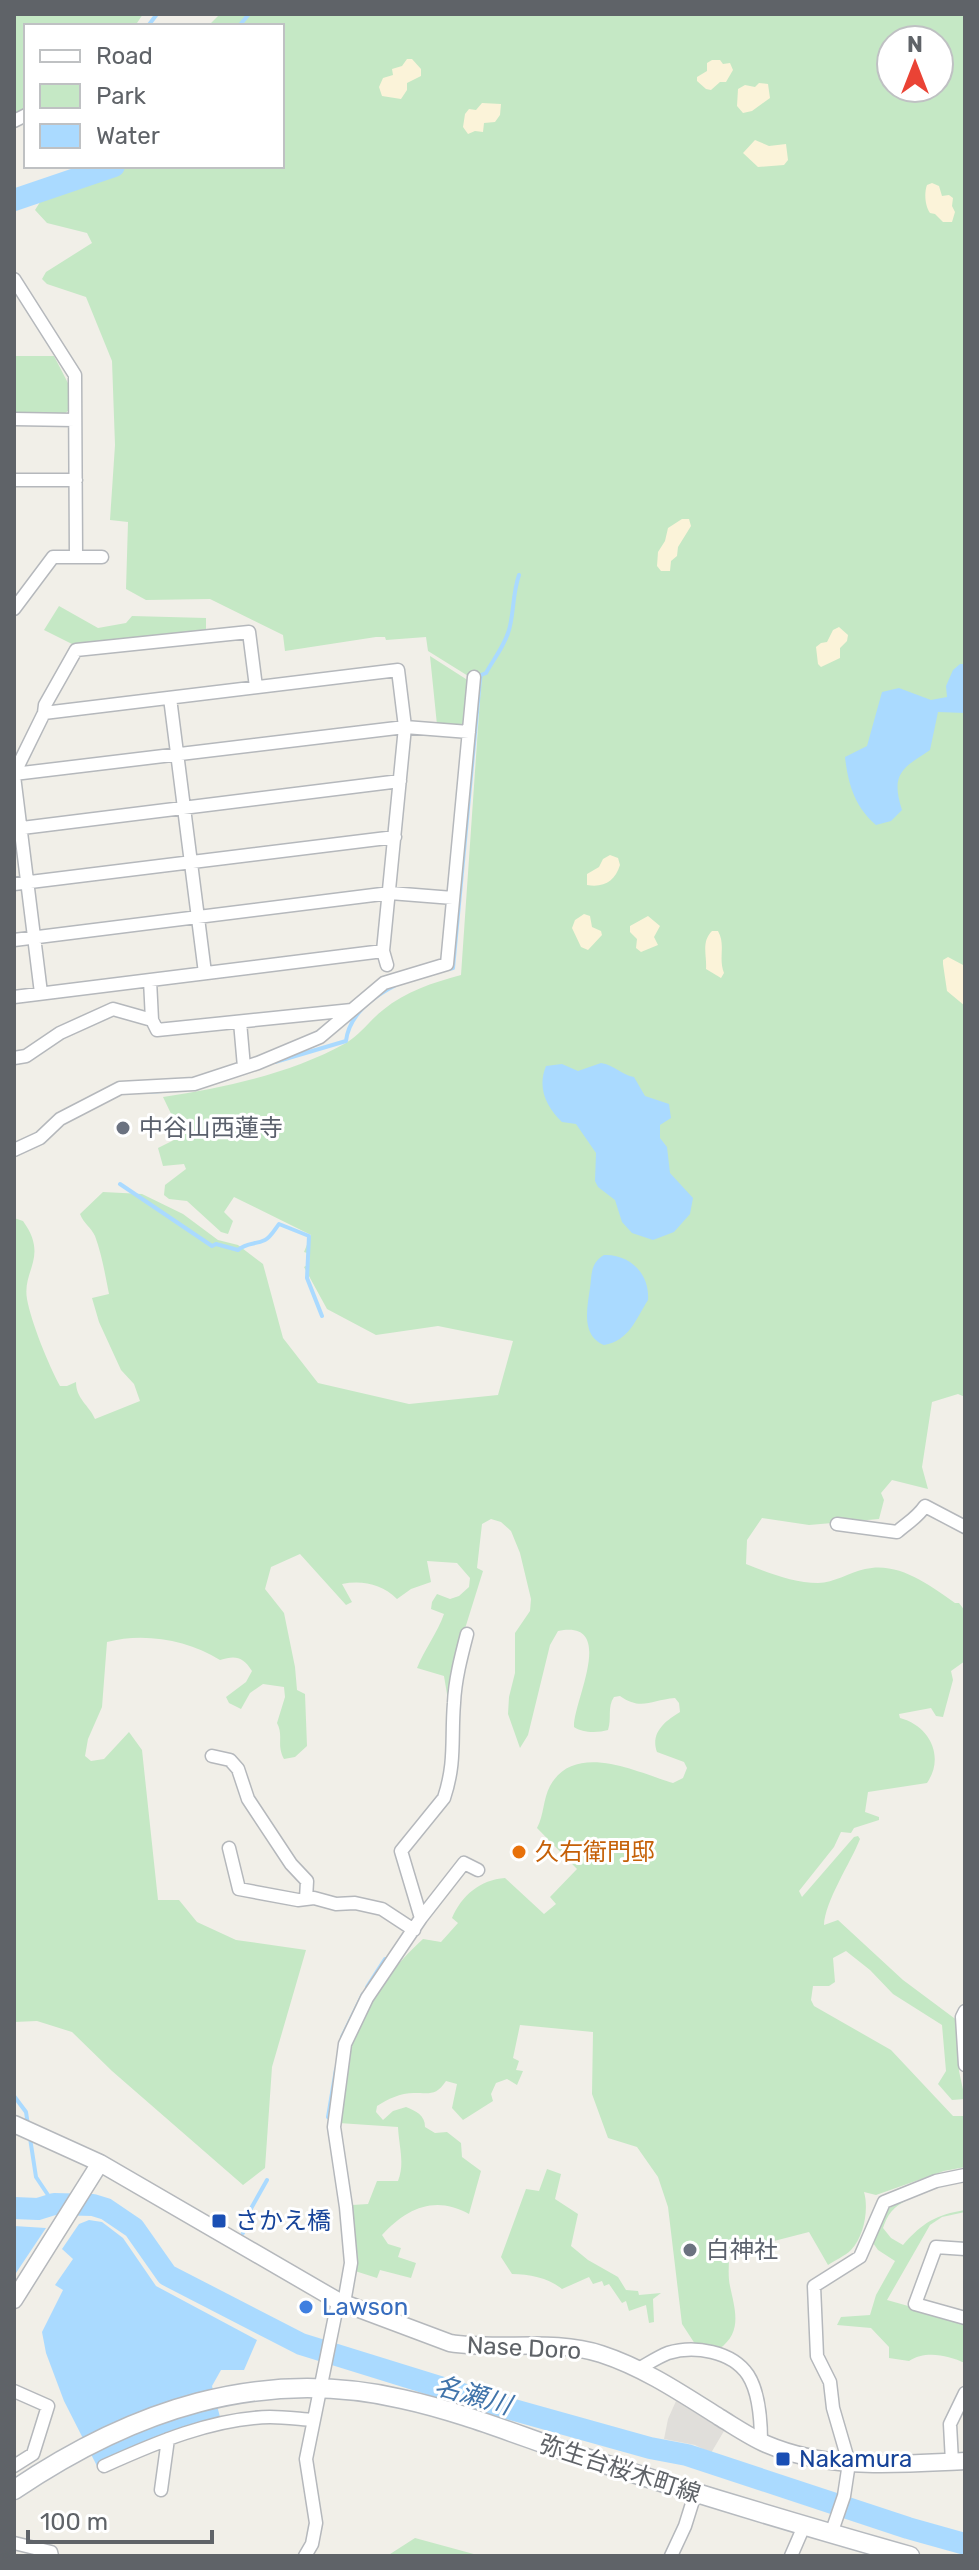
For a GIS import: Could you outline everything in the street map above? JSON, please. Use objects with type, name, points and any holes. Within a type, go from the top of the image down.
[{"type":"main road","name":"弥生台桜木町線","points":[[14,2490],[85,2445],[170,2409],[257,2392],[320,2390],[374,2394],[437,2407],[695,2494],[910,2556]]},
{"type":"street","points":[[14,279],[75,375],[76,557]]},
{"type":"street","points":[[14,419],[75,420]]},
{"type":"street","points":[[14,480],[76,480]]},
{"type":"street","points":[[14,609],[53,557],[102,557]]},
{"type":"street","points":[[41,993],[34,937],[20,883],[14,775],[45,705],[76,650],[249,632],[256,687]]},
{"type":"street","points":[[14,1150],[40,1138],[60,1119],[120,1088],[194,1084],[320,1037],[352,1010],[387,968],[390,893],[405,727],[398,670],[44,713]]},
{"type":"street","points":[[14,997],[205,973],[447,964],[474,677]]},
{"type":"street","points":[[170,698],[205,973]]},
{"type":"street","points":[[14,775],[405,727],[469,732]]},
{"type":"street","points":[[17,829],[400,781]]},
{"type":"street","points":[[20,883],[395,837]]},
{"type":"street","points":[[14,940],[390,893],[453,898]]},
{"type":"street","points":[[150,980],[152,1020],[157,1030],[352,1010]]},
{"type":"street","points":[[14,1058],[26,1056],[60,1033],[113,1009],[152,1020]]},
{"type":"street","points":[[240,1022],[244,1067]]},
{"type":"street","points":[[837,1524],[897,1532],[917,1518],[925,1506],[965,1527]]},
{"type":"street","points":[[421,1918],[401,1851],[444,1798],[454,1762],[454,1700],[467,1634]]},
{"type":"street","points":[[212,1756],[230,1760],[238,1769],[255,1811],[291,1864],[307,1881],[306,1899]]},
{"type":"street","points":[[229,1848],[239,1889],[298,1900],[355,1903],[382,1909],[414,1930]]},
{"type":"street","points":[[305,2556],[312,2544],[316,2523],[306,2459],[329,2344],[351,2263],[334,2127],[345,2044],[367,1998],[421,1918],[464,1863],[478,1870]]},
{"type":"street","points":[[965,2011],[962,2018],[965,2065]]},
{"type":"street","name":"Nase Doro","points":[[28,2129],[100,2163],[341,2302],[450,2343],[467,2346],[560,2346],[599,2353],[640,2368],[761,2442],[789,2452],[849,2463],[958,2462]]},
{"type":"street","points":[[14,2300],[100,2163]]},
{"type":"street","points":[[831,2534],[844,2496],[849,2463],[833,2408],[830,2382],[817,2356],[814,2286],[860,2257],[884,2202],[936,2181],[965,2175]]},
{"type":"street","points":[[965,2249],[936,2247],[915,2304],[965,2318]]},
{"type":"street","points":[[640,2368],[681,2351],[715,2352],[738,2363],[753,2384],[761,2423],[761,2442]]},
{"type":"street","points":[[14,2391],[48,2406],[33,2454],[14,2466]]},
{"type":"street","points":[[958,2462],[950,2424],[965,2393]]},
{"type":"street","points":[[104,2466],[168,2439],[256,2418],[313,2420]]},
{"type":"street","points":[[161,2490],[168,2439]]},
{"type":"street","points":[[671,2556],[695,2494]]},
{"type":"street","points":[[791,2556],[804,2526]]},
{"type":"street","points":[[14,2543],[51,2552],[52,2556]]},
{"type":"shaded area","points":[[676,2401],[724,2431],[711,2453],[695,2445],[664,2439]]},
{"type":"green space","points":[[14,14],[143,14],[136,24],[24,24],[24,113],[14,116]]},
{"type":"green space","points":[[220,14],[965,14],[965,1397],[958,1394],[932,1402],[922,1467],[928,1489],[892,1480],[881,1493],[884,1500],[879,1519],[809,1525],[762,1518],[747,1540],[746,1564],[809,1583],[830,1581],[865,1569],[889,1568],[924,1582],[959,1603],[965,1611],[965,1661],[951,1671],[953,1680],[943,1717],[936,1716],[931,1708],[899,1714],[900,1718],[919,1728],[932,1744],[935,1763],[927,1783],[868,1792],[865,1812],[879,1817],[879,1820],[854,1828],[851,1833],[841,1832],[834,1847],[799,1891],[802,1897],[858,1836],[860,1839],[833,1894],[824,1925],[838,1920],[903,1980],[958,2021],[959,2071],[965,2099],[952,2100],[938,2084],[946,2071],[942,2025],[893,1994],[846,1951],[833,1958],[835,1982],[829,1986],[813,1986],[811,2000],[814,2006],[891,2050],[953,2116],[965,2116],[965,2167],[944,2171],[876,2195],[864,2192],[866,2214],[859,2238],[849,2252],[828,2265],[809,2232],[774,2241],[730,2241],[729,2275],[735,2320],[732,2335],[719,2349],[697,2347],[682,2324],[668,2207],[658,2177],[637,2147],[608,2138],[592,2094],[593,2032],[520,2025],[513,2058],[519,2061],[516,2070],[523,2071],[517,2085],[507,2079],[496,2083],[491,2094],[493,2101],[463,2120],[452,2108],[457,2084],[446,2081],[436,2091],[404,2094],[377,2106],[376,2112],[383,2120],[393,2111],[406,2107],[416,2112],[422,2116],[425,2127],[435,2133],[447,2132],[461,2143],[462,2157],[481,2171],[469,2214],[445,2205],[422,2207],[401,2218],[382,2235],[388,2244],[401,2248],[398,2257],[416,2263],[411,2278],[380,2270],[377,2278],[355,2271],[358,2261],[352,2205],[368,2204],[377,2181],[398,2181],[401,2168],[398,2127],[339,2123],[351,2049],[362,2018],[379,1989],[423,1939],[441,1942],[458,1923],[452,1918],[461,1902],[480,1885],[505,1878],[544,1914],[556,1904],[550,1897],[577,1869],[537,1828],[550,1786],[561,1772],[591,1762],[626,1767],[673,1783],[683,1778],[687,1768],[684,1762],[657,1752],[655,1745],[660,1728],[680,1712],[675,1698],[640,1704],[620,1696],[614,1697],[608,1730],[590,1732],[574,1727],[589,1650],[586,1637],[576,1631],[558,1631],[550,1645],[528,1735],[520,1748],[508,1714],[509,1697],[515,1673],[515,1633],[530,1611],[531,1599],[520,1553],[511,1531],[501,1522],[491,1519],[482,1524],[477,1568],[483,1571],[463,1635],[448,1700],[444,1676],[417,1668],[444,1614],[431,1609],[437,1594],[450,1599],[469,1587],[470,1578],[457,1563],[427,1561],[431,1582],[411,1589],[397,1599],[371,1584],[342,1584],[352,1602],[346,1605],[300,1554],[271,1567],[265,1589],[284,1613],[297,1690],[305,1694],[307,1746],[295,1757],[284,1759],[281,1749],[277,1723],[285,1697],[284,1687],[263,1684],[250,1693],[241,1709],[229,1703],[226,1697],[246,1682],[252,1671],[242,1660],[220,1660],[194,1647],[151,1638],[107,1642],[102,1707],[88,1739],[85,1756],[91,1761],[104,1759],[129,1732],[142,1750],[158,1900],[179,1900],[197,1922],[236,1940],[306,1950],[272,2067],[265,2168],[243,2185],[72,2032],[37,2021],[14,2022],[14,1218],[23,1221],[34,1244],[26,1289],[41,1344],[60,1386],[76,1382],[80,1397],[95,1419],[140,1401],[134,1384],[121,1370],[99,1322],[92,1298],[109,1294],[95,1236],[80,1214],[103,1192],[142,1194],[183,1214],[218,1240],[238,1245],[263,1264],[283,1338],[318,1383],[409,1404],[498,1395],[513,1341],[438,1326],[376,1335],[327,1309],[304,1267],[309,1264],[310,1254],[304,1252],[311,1235],[234,1197],[224,1212],[233,1221],[228,1234],[221,1232],[187,1201],[169,1199],[164,1195],[165,1185],[186,1169],[184,1164],[163,1166],[158,1148],[176,1139],[176,1124],[163,1097],[234,1084],[325,1054],[351,1040],[392,1003],[410,993],[461,975],[481,684],[428,651],[426,637],[386,640],[385,637],[376,637],[285,651],[283,635],[210,599],[146,600],[126,589],[128,522],[110,520],[115,445],[112,361],[86,297],[47,284],[42,279],[46,272],[92,243],[87,233],[47,223],[35,210],[42,199],[126,168],[284,168],[284,24],[210,24]]},
{"type":"green space","points":[[14,356],[54,356],[69,385],[69,410],[63,415],[14,414]]},
{"type":"green space","points":[[59,606],[98,628],[126,623],[132,616],[206,618],[206,633],[76,646],[44,630]]},
{"type":"green space","points":[[430,656],[469,681],[465,727],[437,725]]},
{"type":"green space","points":[[547,2169],[561,2174],[555,2199],[578,2214],[571,2246],[618,2277],[626,2290],[638,2291],[639,2295],[661,2293],[653,2299],[654,2322],[649,2323],[646,2305],[629,2311],[626,2301],[622,2303],[609,2284],[604,2286],[602,2281],[593,2284],[589,2277],[562,2289],[538,2277],[512,2274],[501,2257],[526,2189],[539,2191]]},
{"type":"green space","points":[[911,2198],[893,2210],[883,2228],[891,2238],[903,2245],[938,2217],[965,2212],[942,2217],[930,2225],[887,2300],[965,2322],[965,2363],[937,2355],[909,2361],[889,2358],[889,2347],[871,2328],[837,2325],[841,2317],[870,2315],[876,2295],[895,2261],[873,2243],[887,2209]]},
{"type":"green space","points":[[415,2538],[481,2556],[387,2556]]},
{"type":"sand","points":[[407,59],[412,59],[421,69],[421,76],[407,83],[407,90],[401,99],[382,96],[379,87],[383,78],[393,75],[392,69],[402,66]]},
{"type":"sand","points":[[712,60],[730,63],[733,70],[726,82],[720,82],[711,90],[697,81],[697,77],[707,71],[707,63]]},
{"type":"sand","points":[[759,83],[768,84],[770,98],[752,111],[743,113],[737,106],[738,89],[745,85],[755,87]]},
{"type":"sand","points":[[482,103],[501,104],[500,115],[495,122],[484,123],[483,132],[468,134],[463,127],[465,114],[469,109],[476,110]]},
{"type":"sand","points":[[755,140],[769,146],[786,144],[788,160],[784,165],[758,167],[743,153]]},
{"type":"sand","points":[[932,183],[939,186],[942,196],[953,198],[955,212],[952,222],[943,222],[928,210],[927,185]]},
{"type":"sand","points":[[682,519],[689,519],[691,526],[678,547],[677,556],[671,561],[670,571],[661,571],[657,566],[658,552],[668,528]]},
{"type":"sand","points":[[839,627],[848,635],[840,648],[840,658],[821,667],[816,647],[827,642],[833,630]]},
{"type":"sand","points":[[610,855],[618,858],[620,865],[615,875],[604,884],[587,885],[587,874]]},
{"type":"sand","points":[[584,914],[590,916],[592,927],[601,931],[602,935],[588,950],[581,947],[572,928],[575,920]]},
{"type":"sand","points":[[648,916],[660,926],[654,937],[658,945],[641,952],[636,948],[637,939],[630,932],[630,926]]},
{"type":"sand","points":[[712,931],[718,931],[721,941],[724,973],[721,978],[706,969],[706,944]]},
{"type":"sand","points":[[948,957],[965,966],[965,1006],[947,991],[943,960]]},
{"type":"water","points":[[965,664],[965,713],[938,712],[930,750],[906,767],[898,780],[902,810],[891,821],[876,825],[863,811],[854,794],[845,757],[867,746],[882,692],[899,688],[931,700],[947,697],[946,686],[953,670]]},
{"type":"water","points":[[601,1063],[634,1077],[645,1096],[669,1104],[671,1118],[660,1125],[660,1138],[667,1147],[670,1173],[693,1198],[690,1214],[674,1232],[653,1240],[632,1233],[622,1222],[615,1200],[595,1181],[596,1153],[576,1124],[562,1122],[551,1110],[545,1096],[542,1082],[546,1066],[562,1064],[578,1071]]},
{"type":"water","points":[[604,1255],[622,1258],[636,1267],[646,1282],[648,1300],[626,1334],[604,1345],[592,1335],[587,1312],[592,1270]]},
{"type":"water","points":[[89,2220],[102,2222],[123,2238],[156,2286],[257,2340],[244,2370],[221,2370],[212,2386],[221,2421],[146,2445],[98,2468],[64,2401],[46,2353],[42,2332],[63,2290],[55,2285],[73,2259],[62,2249],[79,2224]]},
{"type":"water","points":[[14,2226],[46,2228],[16,2273],[14,2273]]},
{"type":"waterway","points":[[150,24],[157,14]]},
{"type":"waterway","points":[[241,24],[249,14]]},
{"type":"waterway","name":"名瀬川","points":[[14,200],[108,168]]},
{"type":"waterway","points":[[449,969],[453,968],[480,680],[508,633],[519,575]]},
{"type":"waterway","points":[[275,1062],[346,1041],[357,1015],[370,1001],[394,986]]},
{"type":"waterway","points":[[143,1092],[162,1091]]},
{"type":"waterway","points":[[120,1184],[212,1246],[216,1244],[238,1250],[267,1239],[279,1224],[309,1236],[307,1278],[322,1316]]},
{"type":"waterway","points":[[367,1987],[385,1959]]},
{"type":"waterway","points":[[342,2037],[363,1994]]},
{"type":"waterway","points":[[328,2117],[336,2069]]},
{"type":"waterway","points":[[14,2096],[26,2112],[28,2125]]},
{"type":"waterway","points":[[30,2138],[36,2177],[54,2204]]},
{"type":"waterway","points":[[243,2233],[249,2212],[267,2180]]},
{"type":"waterway","name":"名瀬川","points":[[14,2208],[38,2209],[54,2204],[93,2205],[106,2209],[134,2228],[167,2275],[301,2344],[514,2410],[650,2448],[687,2455],[965,2544]]},
{"type":"place","name":"中谷山西蓮寺","points":[[123,1128]]},
{"type":"place","name":"久右衛門邸","points":[[519,1852]]},
{"type":"place","name":"さかえ橋","points":[[219,2221]]},
{"type":"place","name":"白神社","points":[[690,2250]]},
{"type":"place","name":"Lawson","points":[[306,2307]]},
{"type":"place","name":"Nakamura","points":[[783,2459]]}]
